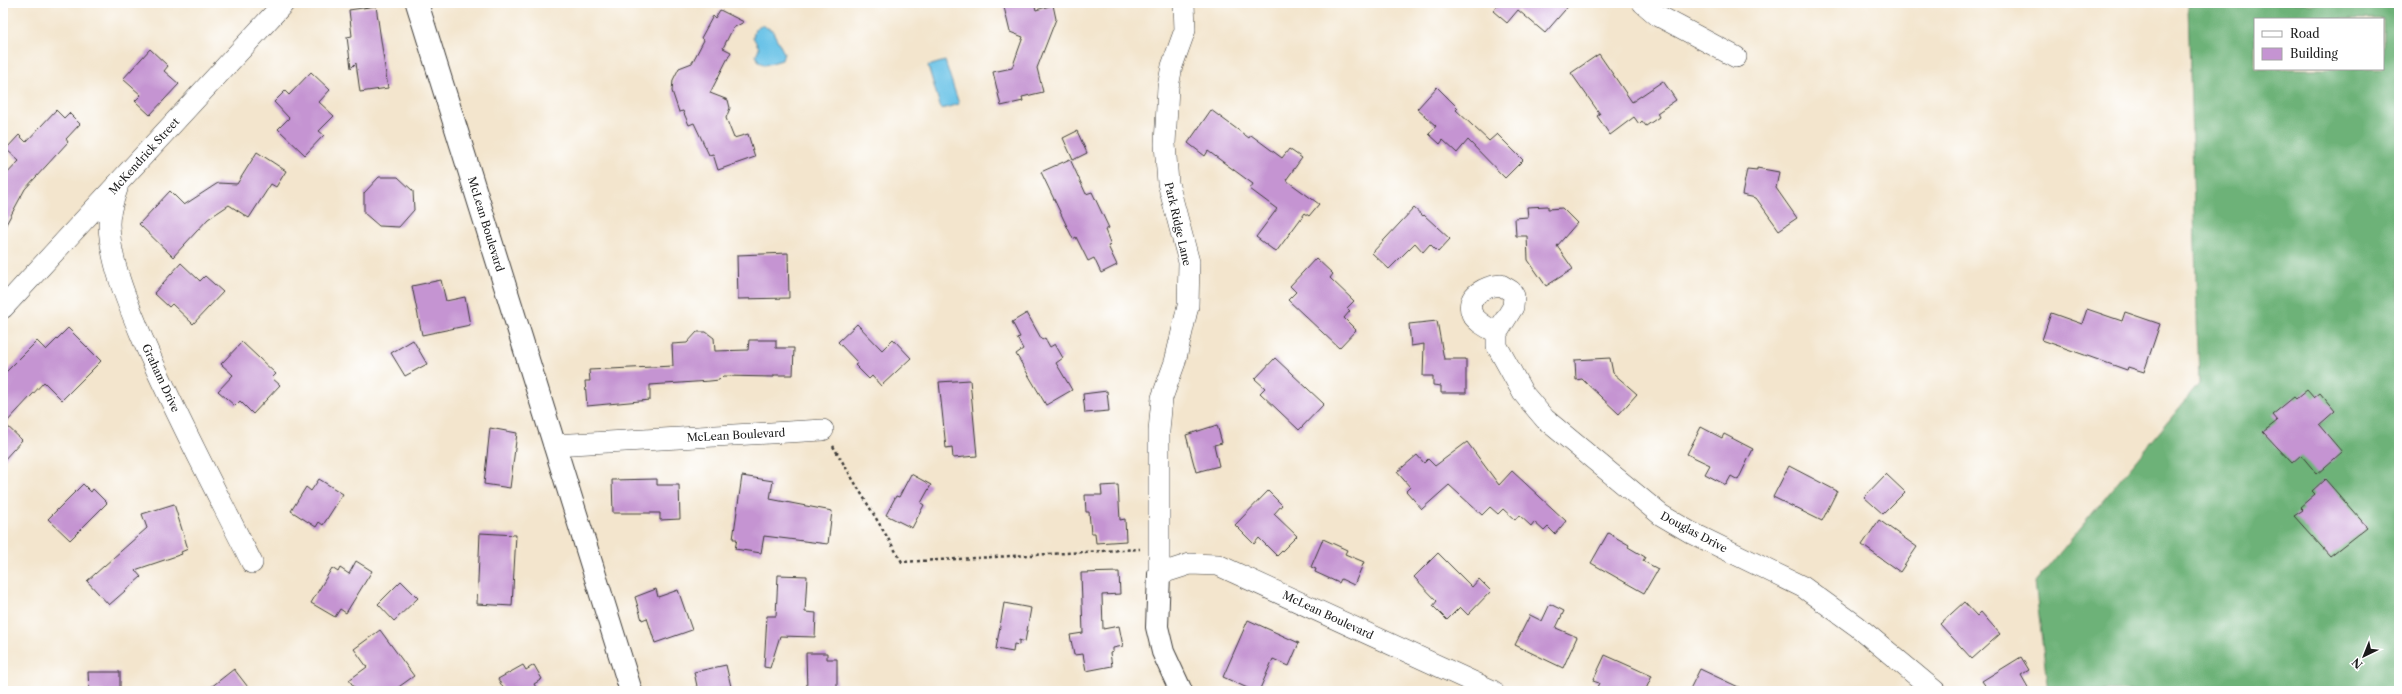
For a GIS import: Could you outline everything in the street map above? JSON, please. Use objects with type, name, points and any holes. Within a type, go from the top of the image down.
[{"type":"street","name":"McKendrick Street","points":[[3,308],[120,183],[284,3]]},
{"type":"street","name":"McLean Boulevard","points":[[417,3],[631,691]]},
{"type":"street","name":"Park Ridge Lane","points":[[1160,548],[1159,431],[1162,398],[1175,362],[1188,306],[1189,262],[1168,183],[1165,144],[1167,92],[1172,66],[1186,30],[1184,3]]},
{"type":"street","points":[[1643,3],[1657,14],[1736,57]]},
{"type":"street","name":"Graham Drive","points":[[120,183],[109,214],[109,226],[113,251],[130,309],[158,373],[252,563]]},
{"type":"street","name":"Douglas Drive","points":[[1497,333],[1497,346],[1507,367],[1523,392],[1545,419],[1661,515],[1690,532],[1803,587],[1857,626],[1935,691]]},
{"type":"street","name":"McLean Boulevard","points":[[554,445],[823,430]]},
{"type":"street","points":[[1160,548],[1157,627],[1162,652],[1181,691]]},
{"type":"street","name":"McLean Boulevard","points":[[1159,574],[1190,564],[1218,565],[1493,691]]},
{"type":"path","points":[[823,430],[902,562],[1160,548]]},
{"type":"green space","points":[[2193,3],[2391,3],[2399,7],[2399,691],[2048,691],[2035,583],[2199,384],[2188,5]]},
{"type":"water","points":[[761,25],[772,30],[784,53],[782,60],[765,65],[759,62],[756,55],[759,48],[753,37],[755,29]]},
{"type":"water","points":[[945,61],[959,104],[941,109],[928,66]]},
{"type":"building","points":[[1003,3],[1034,3],[1036,10],[1053,5],[1056,19],[1037,68],[1043,92],[1022,97],[1023,101],[1001,106],[993,72],[1012,68],[1023,37],[1010,32]]},
{"type":"building","points":[[1500,3],[1571,3],[1545,33],[1518,10],[1507,23],[1493,11]]},
{"type":"building","points":[[376,6],[388,88],[360,92],[356,63],[351,68],[347,37],[352,36],[349,10]]},
{"type":"building","points":[[720,10],[744,22],[733,28],[723,48],[731,52],[710,93],[728,100],[730,108],[726,118],[734,138],[748,134],[755,157],[718,170],[713,154],[709,155],[694,123],[689,125],[683,111],[679,112],[672,91],[673,80],[679,68],[692,63],[704,40],[701,38],[713,16],[715,18]]},
{"type":"building","points":[[150,49],[168,66],[164,71],[179,84],[150,115],[135,101],[141,95],[123,79]]},
{"type":"building","points":[[1599,54],[1632,102],[1663,81],[1676,100],[1657,113],[1659,117],[1646,126],[1642,121],[1639,124],[1634,117],[1610,135],[1597,116],[1600,114],[1571,73]]},
{"type":"building","points":[[311,72],[330,90],[319,102],[334,116],[319,131],[324,135],[305,155],[278,129],[289,118],[274,102],[285,91],[289,95]]},
{"type":"building","points":[[1437,87],[1458,108],[1456,110],[1489,141],[1497,134],[1523,160],[1505,178],[1468,140],[1457,153],[1443,140],[1440,144],[1429,134],[1436,126],[1417,109]]},
{"type":"building","points":[[56,110],[64,118],[69,113],[80,124],[66,139],[68,142],[25,189],[3,230],[3,178],[19,161],[6,149],[19,135],[26,142]]},
{"type":"building","points":[[1211,110],[1249,138],[1251,135],[1282,158],[1289,149],[1302,158],[1286,180],[1319,204],[1309,216],[1305,213],[1276,252],[1256,237],[1277,209],[1250,189],[1253,184],[1208,151],[1205,156],[1188,143]]},
{"type":"building","points":[[1077,131],[1087,153],[1073,160],[1063,138]]},
{"type":"building","points":[[257,152],[286,171],[276,187],[271,184],[249,218],[229,205],[208,219],[173,257],[139,224],[170,191],[184,205],[218,183],[237,184]]},
{"type":"building","points":[[1070,159],[1086,194],[1092,192],[1109,228],[1105,230],[1111,245],[1108,246],[1117,265],[1101,273],[1094,258],[1088,261],[1076,237],[1073,239],[1041,172]]},
{"type":"building","points":[[1757,168],[1779,172],[1776,188],[1797,218],[1779,230],[1756,198],[1742,195],[1747,169],[1757,170]]},
{"type":"building","points":[[379,177],[398,177],[413,191],[414,210],[399,227],[379,226],[364,213],[364,193]]},
{"type":"building","points":[[1548,206],[1548,209],[1562,208],[1577,223],[1557,246],[1573,269],[1546,286],[1528,260],[1527,236],[1516,236],[1515,218],[1528,217],[1527,207]]},
{"type":"building","points":[[1414,208],[1423,216],[1424,215],[1450,239],[1438,252],[1430,244],[1423,252],[1415,243],[1389,269],[1372,253]]},
{"type":"building","points":[[788,253],[789,298],[738,299],[737,255]]},
{"type":"building","points":[[1316,258],[1333,274],[1330,278],[1354,301],[1347,308],[1350,311],[1344,318],[1356,330],[1339,348],[1288,300],[1296,292],[1290,286]]},
{"type":"building","points":[[181,263],[200,281],[205,276],[223,292],[193,324],[172,304],[169,307],[154,293]]},
{"type":"building","points":[[441,280],[446,301],[465,297],[470,325],[422,335],[412,286]]},
{"type":"building","points":[[2087,309],[2122,321],[2125,312],[2160,324],[2144,372],[2128,367],[2127,370],[2042,340],[2051,313],[2082,324]]},
{"type":"building","points":[[1027,313],[1042,340],[1045,338],[1050,347],[1055,344],[1063,358],[1056,363],[1072,390],[1046,405],[1016,354],[1023,349],[1017,338],[1020,337],[1012,322]]},
{"type":"building","points":[[1437,321],[1444,359],[1466,359],[1466,393],[1441,393],[1441,386],[1433,385],[1433,376],[1423,376],[1424,344],[1411,346],[1409,324]]},
{"type":"building","points":[[857,324],[882,350],[893,339],[911,358],[881,386],[872,376],[869,379],[855,365],[858,363],[838,342]]},
{"type":"building","points":[[68,328],[101,361],[62,400],[44,382],[5,424],[22,440],[3,461],[3,375],[37,341],[46,350]]},
{"type":"building","points":[[697,332],[706,332],[714,338],[715,351],[748,350],[749,340],[776,340],[776,348],[794,348],[793,375],[774,375],[774,377],[723,376],[719,380],[650,385],[650,400],[587,406],[585,381],[590,381],[589,370],[673,366],[672,344],[687,343]]},
{"type":"building","points":[[413,340],[427,364],[405,376],[391,353]]},
{"type":"building","points":[[242,342],[276,374],[272,378],[280,385],[253,414],[240,401],[235,406],[218,391],[233,375],[221,364]]},
{"type":"building","points":[[1275,358],[1324,404],[1299,430],[1260,393],[1265,388],[1255,379]]},
{"type":"building","points":[[1610,358],[1613,373],[1637,394],[1619,414],[1582,379],[1576,380],[1575,360]]},
{"type":"building","points":[[970,380],[977,456],[953,458],[952,447],[946,448],[939,382]]},
{"type":"building","points":[[2307,390],[2314,398],[2320,393],[2335,411],[2319,425],[2342,452],[2317,474],[2301,455],[2292,463],[2263,432],[2277,421],[2272,415],[2294,397],[2296,399]]},
{"type":"building","points":[[1107,391],[1109,411],[1085,413],[1083,394]]},
{"type":"building","points":[[1217,425],[1222,443],[1214,445],[1219,466],[1196,472],[1186,435]]},
{"type":"building","points":[[1701,427],[1722,438],[1724,434],[1753,449],[1738,480],[1731,476],[1726,485],[1705,474],[1710,465],[1687,454]]},
{"type":"building","points":[[490,428],[517,433],[510,488],[484,484]]},
{"type":"building","points":[[1467,442],[1499,485],[1512,471],[1566,521],[1555,534],[1548,527],[1544,531],[1534,522],[1531,526],[1519,515],[1515,520],[1503,509],[1498,514],[1490,507],[1482,515],[1449,485],[1422,509],[1406,491],[1410,487],[1397,472],[1417,455],[1424,463],[1428,459],[1435,466]]},
{"type":"building","points":[[1789,466],[1837,491],[1822,521],[1773,497]]},
{"type":"building","points":[[911,474],[931,485],[921,503],[924,505],[912,528],[886,515],[896,496],[899,497]]},
{"type":"building","points":[[1886,474],[1905,492],[1883,514],[1864,497]]},
{"type":"building","points":[[742,476],[773,481],[770,499],[832,511],[828,544],[764,536],[761,553],[735,549],[737,539],[733,539]]},
{"type":"building","points":[[319,479],[343,494],[323,525],[319,522],[316,527],[291,511],[306,487],[311,491]]},
{"type":"building","points":[[657,479],[657,485],[679,485],[680,519],[660,520],[660,513],[613,513],[612,480]]},
{"type":"building","points":[[2325,479],[2367,527],[2330,556],[2294,516],[2303,510],[2300,507],[2315,494],[2312,491]]},
{"type":"building","points":[[83,484],[91,492],[93,489],[107,503],[70,540],[48,519]]},
{"type":"building","points":[[1118,485],[1120,520],[1125,519],[1126,541],[1096,543],[1095,533],[1091,533],[1089,512],[1086,512],[1085,495],[1102,495],[1101,486]]},
{"type":"building","points":[[1268,491],[1282,505],[1274,514],[1297,536],[1277,556],[1259,538],[1254,544],[1235,525]]},
{"type":"building","points":[[174,504],[188,549],[181,552],[182,554],[135,570],[141,577],[109,605],[87,581],[147,528],[142,514]]},
{"type":"building","points":[[1879,520],[1917,547],[1900,572],[1862,545]]},
{"type":"building","points":[[480,533],[516,535],[512,606],[477,604]]},
{"type":"building","points":[[1608,533],[1629,545],[1628,547],[1645,557],[1643,561],[1658,569],[1644,593],[1591,563]]},
{"type":"building","points":[[1323,539],[1347,550],[1345,554],[1364,562],[1354,585],[1341,579],[1339,583],[1315,572],[1316,569],[1311,567]]},
{"type":"building","points":[[1438,553],[1472,587],[1479,579],[1491,591],[1468,615],[1460,607],[1447,620],[1433,606],[1437,601],[1414,577]]},
{"type":"building","points":[[356,561],[372,571],[346,613],[340,609],[335,617],[311,603],[332,568],[338,572],[340,568],[349,574]]},
{"type":"building","points":[[1119,572],[1120,594],[1102,595],[1103,629],[1119,626],[1123,646],[1113,648],[1113,652],[1110,653],[1112,666],[1086,671],[1083,654],[1074,655],[1070,635],[1083,633],[1081,573]]},
{"type":"building","points":[[778,575],[807,576],[805,612],[816,613],[815,637],[780,636],[770,668],[764,667],[767,616],[776,616]]},
{"type":"building","points":[[401,581],[418,598],[394,621],[378,604]]},
{"type":"building","points":[[656,589],[658,597],[678,590],[692,630],[655,643],[647,618],[642,620],[635,597]]},
{"type":"building","points":[[1964,602],[1977,616],[1981,612],[2000,634],[1972,659],[1940,624]]},
{"type":"building","points":[[1004,603],[1031,608],[1025,642],[1019,640],[1019,645],[1014,644],[1013,652],[996,649]]},
{"type":"building","points":[[1550,604],[1564,611],[1556,628],[1577,637],[1563,668],[1515,645],[1530,615],[1542,621]]},
{"type":"building","points":[[1248,620],[1299,643],[1289,666],[1273,659],[1259,691],[1254,691],[1223,677]]},
{"type":"building","points":[[380,630],[414,676],[393,691],[357,691],[349,680],[367,667],[354,649]]},
{"type":"building","points":[[806,653],[827,653],[827,659],[837,659],[837,691],[807,691]]},
{"type":"building","points":[[1605,655],[1652,676],[1645,691],[1595,691],[1599,683],[1593,681]]},
{"type":"building","points":[[2021,657],[2029,670],[2021,675],[2030,691],[1989,691],[1982,681]]},
{"type":"building","points":[[523,665],[526,670],[534,665],[542,679],[534,684],[538,691],[505,691],[498,679]]},
{"type":"building","points":[[726,665],[732,691],[698,691],[694,672]]},
{"type":"building","points":[[234,669],[251,691],[206,691]]},
{"type":"building","points":[[1700,669],[1747,691],[1689,691]]},
{"type":"building","points":[[88,672],[120,672],[120,691],[89,691]]}]
